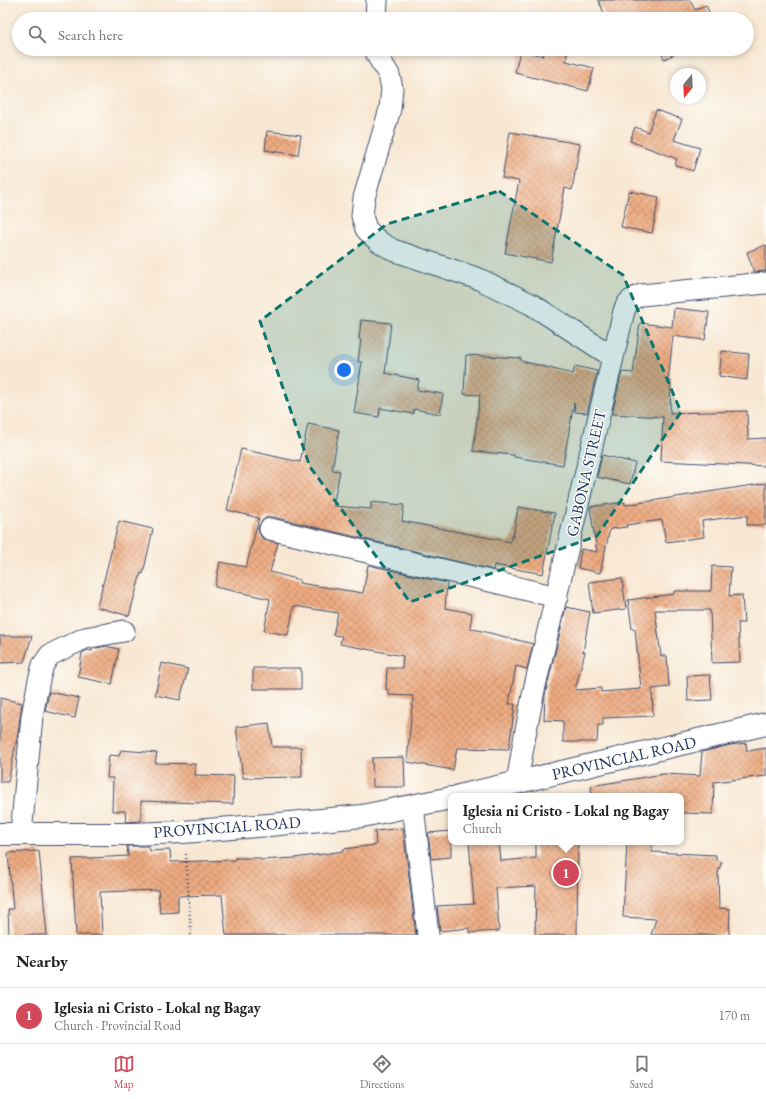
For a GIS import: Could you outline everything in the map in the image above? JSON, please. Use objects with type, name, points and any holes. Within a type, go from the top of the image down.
[{"type":"main road","name":"PROVINCIAL ROAD","points":[[472,793],[766,724]]},
{"type":"main road","name":"PROVINCIAL ROAD","points":[[0,834],[124,834],[183,832],[362,816],[448,799]]},
{"type":"street","points":[[376,12],[377,0]]},
{"type":"street","points":[[377,56],[389,75],[392,88],[390,109],[364,198],[362,216],[366,230],[378,241],[393,250],[479,280],[531,304],[613,357]]},
{"type":"street","name":"GABONA STREET","points":[[517,783],[534,690],[627,303],[633,298],[641,295],[766,284]]},
{"type":"street","points":[[270,529],[557,597]]},
{"type":"street","points":[[21,834],[32,716],[43,665],[50,655],[85,638],[124,631]]},
{"type":"street","points":[[413,806],[428,935]]},
{"type":"path","points":[[183,832],[191,935]]},
{"type":"highlighted area","points":[[499,191],[623,275],[681,412],[597,536],[410,602],[310,467],[260,321],[387,224]]},
{"type":"building","points":[[598,0],[690,0],[695,10],[706,5],[709,12],[604,12]]},
{"type":"building","points":[[519,56],[567,56],[566,61],[594,68],[588,91],[515,73]]},
{"type":"building","points":[[663,56],[671,56],[664,59]]},
{"type":"building","points":[[656,110],[682,119],[674,140],[700,148],[693,171],[675,165],[677,159],[630,141],[635,127],[648,132]]},
{"type":"building","points":[[267,131],[301,135],[298,155],[265,150]]},
{"type":"building","points":[[510,132],[580,144],[572,190],[565,188],[551,262],[505,253],[519,181],[502,178]]},
{"type":"building","points":[[629,191],[659,197],[652,233],[621,227]]},
{"type":"building","points":[[766,245],[766,271],[754,272],[747,252]]},
{"type":"building","points":[[674,308],[709,312],[705,340],[673,336],[668,381],[671,381],[670,413],[747,411],[748,439],[766,438],[766,466],[661,461],[663,417],[612,414],[622,372],[633,373],[640,323],[672,327]]},
{"type":"building","points":[[361,320],[391,323],[385,373],[419,380],[417,390],[443,394],[440,414],[414,409],[413,414],[380,408],[379,417],[354,413],[362,362],[358,362],[361,340],[359,339]]},
{"type":"building","points":[[722,351],[749,354],[747,380],[719,376]]},
{"type":"building","points":[[466,355],[521,358],[521,361],[573,374],[575,366],[597,371],[587,413],[575,412],[574,403],[563,465],[514,457],[514,455],[473,451],[480,395],[464,394]]},
{"type":"building","points":[[308,424],[339,430],[332,470],[340,471],[333,506],[371,509],[371,502],[404,505],[402,521],[510,542],[511,537],[513,537],[518,507],[555,513],[543,574],[494,565],[493,570],[273,517],[267,517],[258,527],[262,538],[278,543],[270,572],[300,580],[299,583],[363,593],[368,565],[447,583],[445,608],[472,613],[470,628],[533,644],[527,669],[516,666],[509,704],[515,704],[509,749],[457,748],[453,770],[407,762],[413,696],[389,695],[389,690],[386,690],[387,668],[402,668],[403,656],[340,644],[342,636],[333,635],[338,613],[294,606],[288,635],[264,631],[270,599],[215,587],[220,562],[246,567],[259,518],[227,510],[241,449],[300,462]]},
{"type":"building","points":[[602,455],[635,463],[630,484],[597,477]]},
{"type":"building","points":[[766,483],[766,525],[747,525],[747,515],[702,521],[704,537],[666,542],[662,520],[626,525],[627,527],[610,529],[600,573],[578,568],[581,549],[597,552],[590,507],[625,502],[625,505]]},
{"type":"building","points":[[119,521],[153,529],[143,574],[141,573],[129,616],[97,607]]},
{"type":"building","points":[[712,566],[731,567],[729,596],[742,595],[744,623],[738,623],[740,662],[712,663],[710,610],[655,610],[661,656],[667,656],[669,687],[652,689],[653,716],[603,718],[603,725],[598,725],[597,742],[563,742],[563,721],[544,720],[545,695],[566,607],[590,612],[583,652],[585,652],[575,690],[601,688],[601,692],[641,689],[635,629],[632,629],[628,600],[674,594],[674,591],[711,591]]},
{"type":"building","points":[[622,578],[626,609],[593,613],[589,582]]},
{"type":"building","points":[[0,636],[32,636],[24,662],[0,663]]},
{"type":"building","points":[[106,646],[119,649],[112,684],[78,677],[82,653],[87,650],[92,651],[92,649]]},
{"type":"building","points":[[162,663],[188,669],[180,700],[155,695]]},
{"type":"building","points":[[253,668],[301,668],[301,689],[253,689]]},
{"type":"building","points":[[710,675],[712,700],[688,701],[687,676]]},
{"type":"building","points":[[49,692],[79,698],[75,718],[45,711]]},
{"type":"building","points":[[0,698],[22,703],[18,733],[8,782],[0,782]]},
{"type":"building","points":[[269,723],[272,747],[301,747],[302,777],[243,778],[236,727]]},
{"type":"building","points":[[746,743],[747,751],[766,748],[766,776],[714,782],[713,814],[684,813],[684,793],[592,793],[591,786],[664,774],[700,776],[702,752],[730,745]]},
{"type":"building","points":[[121,750],[157,753],[155,763],[195,764],[195,775],[234,776],[233,804],[141,801],[141,821],[126,822],[125,811],[112,811],[113,778],[107,778],[109,755],[119,756]]},
{"type":"building","points":[[404,757],[405,787],[373,787],[372,758]]},
{"type":"building","points":[[403,828],[416,935],[226,935],[222,895],[178,896],[178,912],[160,913],[158,890],[100,892],[102,935],[76,935],[72,859],[128,856],[127,846],[149,846],[150,851],[170,850],[171,862],[235,860],[235,858],[260,858],[260,860],[295,858],[344,851],[343,849],[376,845],[375,831]]},
{"type":"building","points":[[448,831],[448,845],[451,845],[451,857],[431,859],[428,833]]},
{"type":"building","points":[[469,845],[499,845],[501,861],[536,858],[536,845],[578,845],[577,935],[535,935],[536,886],[496,888],[499,931],[469,933],[469,928],[440,931],[437,906],[474,904]]},
{"type":"building","points":[[627,845],[652,845],[652,852],[716,855],[716,860],[722,862],[718,872],[719,908],[730,909],[729,935],[651,935],[656,919],[623,917]]},
{"type":"building","points":[[39,851],[47,935],[9,935],[8,909],[13,909],[8,853]]},
{"type":"place","name":"Iglesia ni Cristo - Lokal ng Bagay","points":[[566,873]]}]
